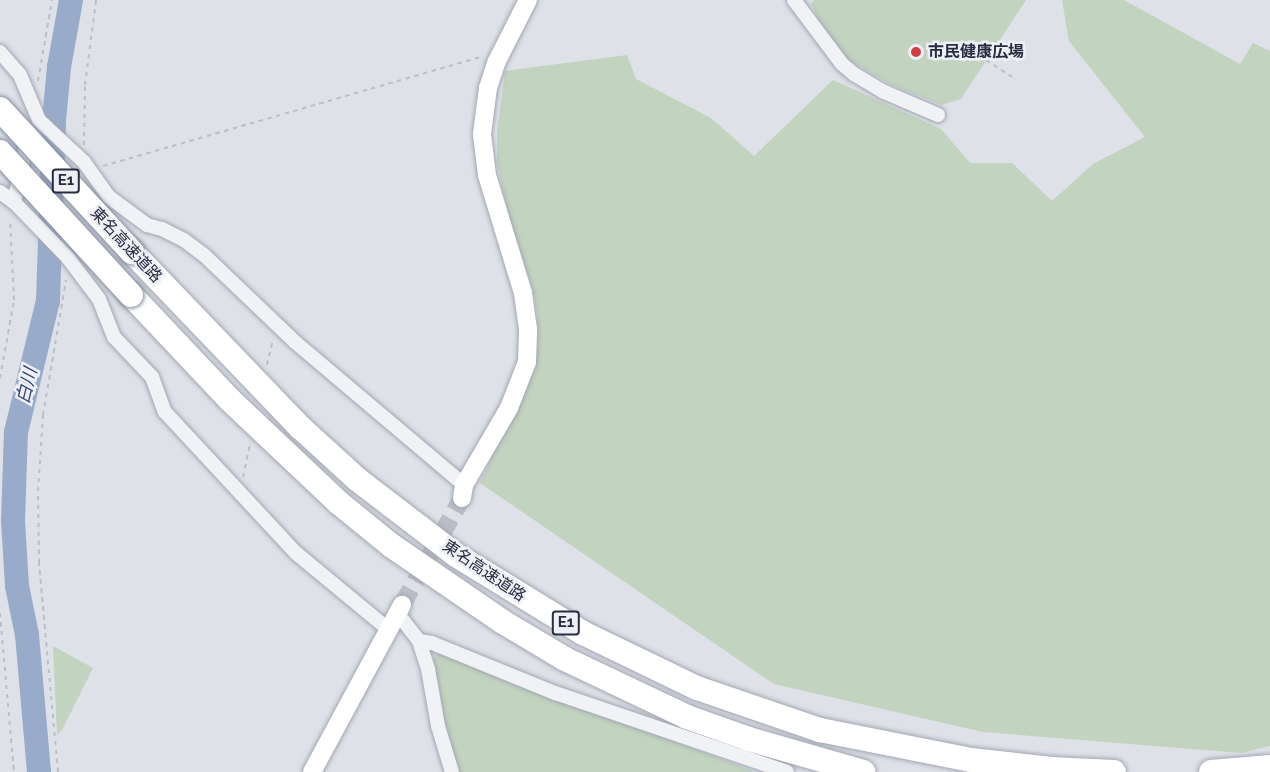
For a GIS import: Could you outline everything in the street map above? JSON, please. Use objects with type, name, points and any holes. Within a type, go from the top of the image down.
[{"type":"highway","name":"東名高速道路","points":[[0,109],[132,252],[301,428],[358,480],[456,555],[583,633],[697,688],[820,730],[971,760],[1052,769],[1114,772]]},
{"type":"highway","name":"東名高速道路","points":[[0,152],[230,400],[339,503],[392,546],[503,622],[566,659],[687,717],[749,739],[862,772]]},
{"type":"highway","points":[[1211,772],[1270,766]]},
{"type":"street","points":[[0,52],[20,75],[36,114],[86,166],[109,197],[147,225],[162,228],[184,240],[204,255],[276,324],[463,492],[509,408],[527,362],[528,329],[524,293],[483,155],[484,111],[497,61],[528,0]]},
{"type":"street","points":[[794,0],[842,63],[854,74],[882,91],[938,115]]},
{"type":"street","points":[[14,202],[36,114]]},
{"type":"street","points":[[0,192],[28,215],[68,257],[99,299],[114,337],[152,377],[165,412],[296,553],[389,630]]},
{"type":"street","points":[[312,772],[400,609]]},
{"type":"street","points":[[400,609],[419,641],[428,669],[438,726],[452,772]]},
{"type":"street","points":[[419,641],[432,643],[555,693],[787,772]]},
{"type":"path","points":[[36,114],[52,0]]},
{"type":"path","points":[[96,0],[85,85],[86,166],[481,57],[497,61]]},
{"type":"path","points":[[987,60],[1012,77]]},
{"type":"path","points":[[0,378],[14,300],[10,215],[14,202]]},
{"type":"path","points":[[58,772],[39,563],[38,491],[43,416],[66,289],[68,257]]},
{"type":"path","points":[[266,371],[276,324]]},
{"type":"path","points":[[239,492],[251,439]]},
{"type":"path","points":[[0,613],[14,772]]},
{"type":"green space","name":"市民健康広場","points":[[814,0],[1026,0],[961,99],[941,105],[890,84],[852,62],[831,45],[811,4]]},
{"type":"green space","points":[[1062,0],[1124,0],[1240,64],[1253,43],[1270,51],[1270,746],[1241,753],[983,732],[774,684],[480,483],[531,375],[538,345],[538,316],[532,287],[509,217],[497,164],[497,133],[505,71],[627,55],[636,79],[711,118],[754,156],[833,80],[941,129],[970,163],[1012,163],[1052,201],[1093,164],[1145,137],[1069,41]]},
{"type":"green space","points":[[53,646],[93,668],[62,730],[57,735]]},
{"type":"green space","points":[[439,653],[756,772],[459,772],[446,734],[432,660]]},
{"type":"waterway","name":"白川","points":[[39,772],[27,635],[17,586],[13,521],[16,432],[48,301],[54,120],[59,67],[71,0]]},
{"type":"tunnel","points":[[402,605],[462,498]]},
{"type":"place","name":"市民健康広場","points":[[916,52]]}]
